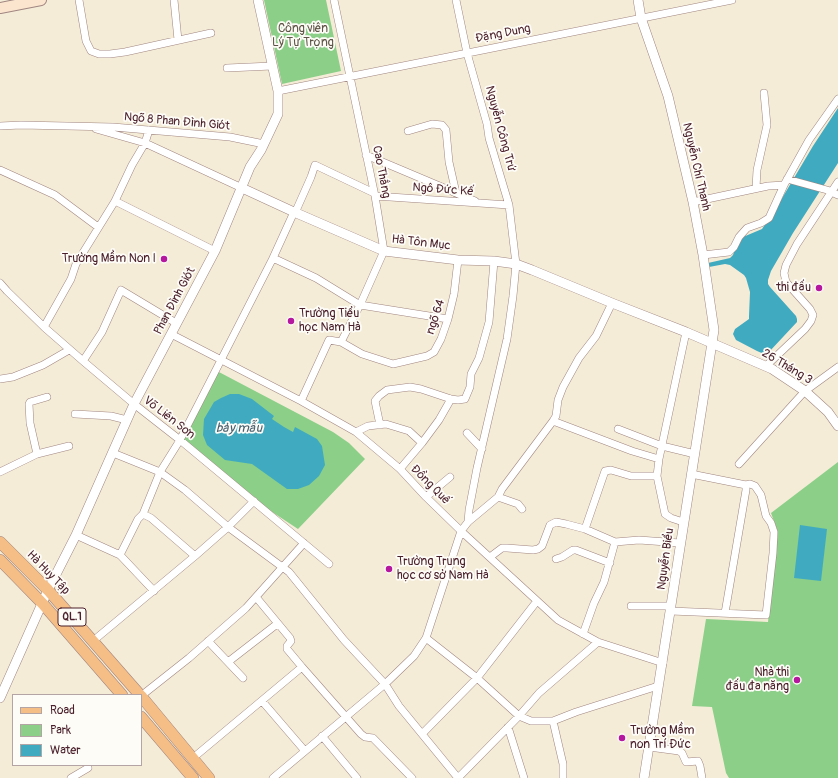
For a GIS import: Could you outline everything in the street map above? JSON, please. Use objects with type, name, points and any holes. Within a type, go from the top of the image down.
[{"type":"main road","points":[[0,8],[41,0]]},
{"type":"main road","name":"Hà Huy Tập","points":[[0,542],[48,590],[139,694]]},
{"type":"main road","name":"QL.1","points":[[0,560],[42,604],[121,694]]},
{"type":"main road","name":"Hà Huy Tập","points":[[142,697],[209,778]]},
{"type":"main road","points":[[142,718],[189,776]]},
{"type":"street","points":[[79,0],[86,40],[89,48],[94,52],[110,54],[211,33]]},
{"type":"street","points":[[174,0],[178,40]]},
{"type":"street","name":"Phan Đình Giót","points":[[0,698],[48,590],[76,535],[134,404],[214,251],[250,167],[264,144],[278,114],[278,91],[258,0]]},
{"type":"street","name":"Cao Thắng","points":[[334,0],[375,195],[384,251]]},
{"type":"street","name":"Nguyễn Công Trứ","points":[[456,0],[467,53],[509,206],[516,264],[507,339],[468,510],[468,522]]},
{"type":"street","name":"Nguyễn Chí Thanh","points":[[638,0],[641,18],[668,96],[693,202],[703,255],[714,330],[712,344]]},
{"type":"street","name":"Đặng Dung","points":[[278,91],[732,0]]},
{"type":"street","points":[[227,68],[272,66]]},
{"type":"street","points":[[756,188],[757,170],[767,125],[764,93]]},
{"type":"street","points":[[703,255],[729,252],[734,247],[739,236],[747,228],[761,223],[769,218],[809,140],[838,99]]},
{"type":"street","points":[[408,131],[432,124],[442,125],[446,130],[456,193]]},
{"type":"street","points":[[0,126],[21,125],[88,127]]},
{"type":"street","name":"Ngõ 8 Phan Đình Giót","points":[[88,127],[113,127],[230,137],[264,144]]},
{"type":"street","name":"Hà Tôn Mục","points":[[88,127],[145,143],[294,212],[384,251],[458,260],[494,261],[516,264],[686,332],[712,344]]},
{"type":"street","points":[[44,327],[70,280],[76,264],[115,201],[132,165],[145,143],[149,130]]},
{"type":"street","points":[[366,155],[480,203]]},
{"type":"street","points":[[120,555],[138,519],[143,514],[160,472],[180,440],[273,258],[311,177],[315,165],[375,195]]},
{"type":"street","points":[[0,170],[55,195],[98,227]]},
{"type":"street","points":[[693,202],[788,181],[832,192]]},
{"type":"street","points":[[766,366],[805,329],[811,321],[812,315],[810,309],[786,282],[784,273],[786,265],[797,244],[838,182]]},
{"type":"street","name":"Ngô Đức Kế","points":[[375,195],[509,206]]},
{"type":"street","points":[[115,201],[214,251]]},
{"type":"street","points":[[301,401],[329,340],[341,342],[360,306],[384,251]]},
{"type":"street","points":[[273,258],[316,278],[360,306],[448,319]]},
{"type":"street","name":"ngõ 64","points":[[341,342],[362,354],[393,364],[427,356],[434,352],[441,339],[448,319],[454,294],[458,260]]},
{"type":"street","points":[[380,425],[375,401],[379,396],[388,390],[410,387],[451,399],[458,400],[465,398],[470,387],[471,374],[479,358],[489,322],[494,261]]},
{"type":"street","name":"Võ Liên Sơn","points":[[0,283],[69,350],[329,564]]},
{"type":"street","points":[[83,361],[102,332],[121,290],[176,323]]},
{"type":"street","points":[[273,778],[384,684],[414,656],[426,638],[462,531],[468,522],[498,497],[553,422],[556,416],[558,400],[563,387],[579,358],[596,336],[612,303]]},
{"type":"street","points":[[683,522],[670,518],[665,514],[657,476],[659,459],[686,332]]},
{"type":"street","name":"Đồng Quế","points":[[171,334],[301,401],[356,432],[400,469],[426,497],[558,620],[598,642],[663,663]]},
{"type":"street","name":"26 Tháng 3","points":[[712,344],[766,366],[805,391],[828,412],[838,426]]},
{"type":"street","name":"Nguyễn Biểu","points":[[644,778],[712,344]]},
{"type":"street","points":[[0,379],[13,377],[42,365],[69,350]]},
{"type":"street","points":[[738,464],[805,391],[838,367]]},
{"type":"street","points":[[37,454],[30,423],[29,404],[30,402],[48,397]]},
{"type":"street","points":[[400,469],[439,420],[451,399]]},
{"type":"street","points":[[75,414],[111,416],[127,420]]},
{"type":"street","points":[[553,422],[632,452],[659,459]]},
{"type":"street","points":[[356,432],[368,426],[386,424],[409,431],[422,443]]},
{"type":"street","points":[[618,429],[662,446],[694,454]]},
{"type":"street","points":[[467,433],[482,449]]},
{"type":"street","points":[[0,472],[37,454],[69,446]]},
{"type":"street","points":[[112,453],[160,472],[185,490],[228,527],[262,551],[281,568],[289,572],[344,640],[384,684],[399,706],[423,733],[458,778],[519,716],[539,693],[598,642]]},
{"type":"street","points":[[585,529],[605,471],[611,470],[631,476],[657,476]]},
{"type":"street","points":[[631,606],[766,615],[774,532],[772,523],[766,516],[761,496],[755,486],[750,484],[746,485],[691,474]]},
{"type":"street","points":[[426,497],[450,477]]},
{"type":"street","points":[[725,613],[746,485]]},
{"type":"street","points":[[498,497],[518,504],[522,509]]},
{"type":"street","points":[[93,641],[195,556],[228,527],[254,501]]},
{"type":"street","points":[[143,514],[151,518],[195,556]]},
{"type":"street","points":[[490,557],[502,548],[538,549],[542,546],[550,526],[556,522],[585,529],[615,542],[639,540],[680,543]]},
{"type":"street","points":[[76,535],[120,555],[154,591]]},
{"type":"street","points":[[583,634],[594,603],[604,582],[615,542]]},
{"type":"street","points":[[142,695],[246,608],[304,543]]},
{"type":"street","points":[[556,559],[573,550],[576,550],[610,563]]},
{"type":"street","points":[[256,597],[290,638],[291,641],[287,646],[287,649],[302,668],[345,717],[365,737],[373,738],[412,778]]},
{"type":"street","points":[[423,733],[477,678],[537,601]]},
{"type":"street","points":[[228,662],[277,624]]},
{"type":"street","points":[[426,638],[477,678],[519,716],[531,721],[553,721],[576,712],[658,686]]},
{"type":"street","points":[[208,641],[243,678]]},
{"type":"street","points":[[193,758],[302,668]]},
{"type":"street","points":[[262,701],[305,751]]},
{"type":"street","points":[[553,721],[563,764],[563,778]]},
{"type":"street","points":[[508,727],[524,778]]},
{"type":"street","points":[[322,736],[357,778]]},
{"type":"street","points":[[649,747],[679,751],[686,762],[698,760],[702,778]]},
{"type":"street","points":[[72,778],[88,768]]},
{"type":"green space","name":"Công viên Lý Tự Trọng","points":[[264,0],[326,0],[341,71],[282,84]]},
{"type":"green space","points":[[217,371],[333,432],[349,443],[365,459],[298,529],[245,494],[181,444]]},
{"type":"green space","points":[[838,462],[838,778],[729,778],[726,773],[712,707],[692,706],[706,619],[768,622],[778,532],[771,513]]},
{"type":"water","points":[[838,108],[838,163],[793,233],[771,271],[768,280],[770,287],[796,316],[797,322],[769,352],[764,354],[736,340],[733,334],[735,329],[749,319],[750,292],[746,278],[730,265],[725,264],[709,267],[708,263],[730,258],[733,255],[737,243],[743,237],[762,229]]},
{"type":"water","name":"bảy mẫu","points":[[230,394],[239,394],[252,399],[274,416],[272,419],[284,427],[293,432],[295,427],[317,439],[322,446],[325,465],[319,476],[309,485],[298,489],[287,489],[252,464],[225,460],[207,445],[203,435],[204,419],[214,402]]},
{"type":"water","points":[[800,525],[827,529],[821,581],[794,578]]},
{"type":"place","name":"Trường Mầm Non I","points":[[164,259]]},
{"type":"place","name":"thi đấu","points":[[819,288]]},
{"type":"place","name":"Trường Tiểu học Nam Hà","points":[[291,321]]},
{"type":"place","name":"Trường Trung học cơ sở Nam Hà","points":[[389,569]]},
{"type":"place","name":"Nhà thi đấu đa năng","points":[[797,680]]},
{"type":"place","name":"Trường Mầm non Trí Đức","points":[[622,738]]}]
